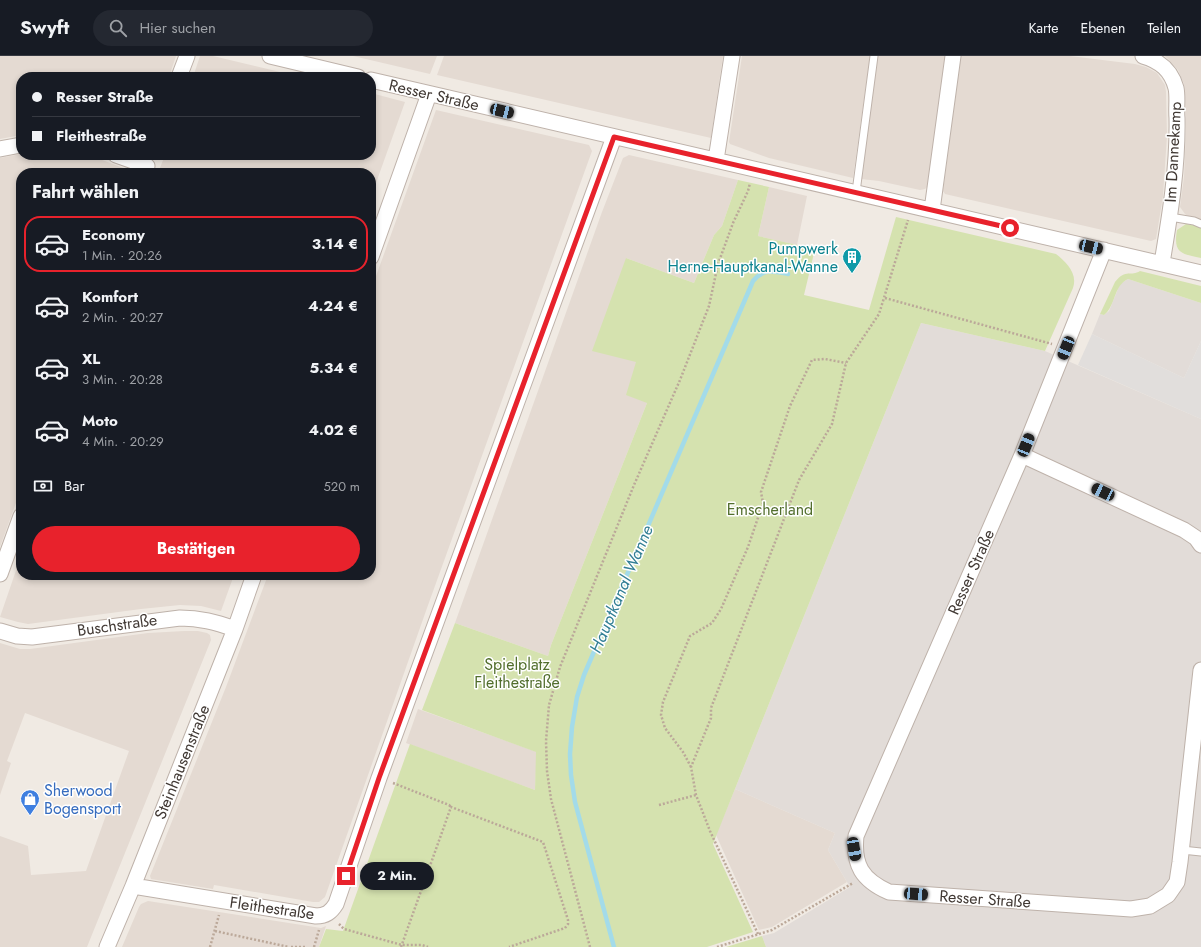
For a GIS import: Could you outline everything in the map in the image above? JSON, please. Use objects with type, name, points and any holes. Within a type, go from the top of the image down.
[{"type":"street","points":[[181,72],[187,56]]},
{"type":"street","points":[[270,56],[337,72]]},
{"type":"street","points":[[716,160],[732,56]]},
{"type":"street","points":[[932,210],[953,56]]},
{"type":"street","name":"Im Dannekamp","points":[[1143,56],[1156,60],[1163,65],[1171,76],[1176,88],[1177,137],[1174,182],[1162,263]]},
{"type":"street","name":"Resser Straße","points":[[376,81],[1201,273]]},
{"type":"street","points":[[376,243],[429,94]]},
{"type":"street","name":"Fleithestraße","points":[[133,886],[316,916],[328,914],[336,904],[379,778],[614,137]]},
{"type":"street","points":[[0,148],[16,145]]},
{"type":"street","points":[[132,160],[148,165]]},
{"type":"street","name":"Resser Straße","points":[[1104,250],[1022,455],[856,836],[854,849],[857,862],[864,876],[876,886],[889,892],[1131,909],[1150,906],[1168,895],[1177,882],[1182,850],[1201,670]]},
{"type":"street","points":[[1022,455],[1184,530],[1196,538],[1201,545]]},
{"type":"street","points":[[0,574],[16,530]]},
{"type":"street","name":"Steinhausenstraße","points":[[107,947],[133,886],[252,580]]},
{"type":"street","name":"Buschstraße","points":[[0,630],[17,636],[32,637],[180,618],[199,618],[217,622],[234,629]]},
{"type":"lane","points":[[856,192],[874,56]]},
{"type":"lane","points":[[1170,217],[1194,221],[1201,224]]},
{"type":"lane","points":[[1182,850],[1201,852]]},
{"type":"path","points":[[590,947],[551,799],[547,771],[546,741],[549,705],[560,667],[634,485],[680,380],[706,313],[718,264],[733,223],[748,191],[754,169]]},
{"type":"path","points":[[691,767],[711,718],[710,708],[799,480],[832,424],[846,363],[879,314],[912,205]]},
{"type":"path","points":[[885,298],[1066,348]]},
{"type":"path","points":[[758,934],[710,831],[696,795],[691,767],[683,752],[665,728],[661,715],[662,702],[690,636],[712,624],[748,547],[763,503],[761,492],[790,406],[812,360],[825,359],[846,363]]},
{"type":"path","points":[[379,778],[543,842],[568,924],[565,928],[509,947]]},
{"type":"path","points":[[659,805],[696,795]]},
{"type":"path","points":[[401,946],[451,807]]},
{"type":"path","points":[[717,947],[772,930],[864,876]]},
{"type":"path","points":[[210,947],[220,912],[216,900]]},
{"type":"path","points":[[328,914],[344,929],[401,946],[422,945],[428,947]]},
{"type":"path","points":[[214,931],[290,947],[307,947]]},
{"type":"shaded area","points":[[0,56],[176,56],[171,72],[16,72],[16,136],[0,139]]},
{"type":"shaded area","points":[[200,56],[213,56],[280,72],[195,72]]},
{"type":"shaded area","points":[[353,56],[437,56],[430,74]]},
{"type":"shaded area","points":[[444,56],[723,56],[711,138],[437,75]]},
{"type":"shaded area","points":[[742,56],[870,56],[853,178],[769,158],[730,144],[729,142]]},
{"type":"shaded area","points":[[878,56],[945,56],[928,186],[925,189],[920,190],[879,181],[861,179]]},
{"type":"shaded area","points":[[961,56],[1070,56],[1135,64],[1146,67],[1157,73],[1165,85],[1167,136],[1163,196],[1156,239],[1151,241],[945,194],[943,191]]},
{"type":"shaded area","points":[[1165,56],[1201,56],[1201,220],[1189,217],[1180,207],[1184,177],[1186,129],[1185,93],[1184,84],[1178,70]]},
{"type":"shaded area","points":[[376,94],[405,102],[376,183],[376,168],[160,168],[163,160],[376,160]]},
{"type":"shaded area","points":[[436,110],[589,145],[592,151],[427,608],[325,897],[319,902],[313,902],[214,885],[213,889],[151,879],[150,876],[226,687],[266,580],[376,580],[376,276]]},
{"type":"shaded area","points":[[16,155],[16,160],[102,160],[123,168],[16,168],[16,503],[0,547],[0,158]]},
{"type":"shaded area","points":[[629,155],[738,180],[722,226],[714,235],[694,283],[626,258],[636,362],[647,403],[551,645],[548,656],[455,623],[602,212],[623,158]]},
{"type":"shaded area","points":[[769,187],[807,196],[797,245],[758,236]]},
{"type":"shaded area","points":[[1128,279],[1201,303],[1201,341],[1184,378],[1092,334],[1100,314],[1104,315],[1109,311],[1120,284]]},
{"type":"shaded area","points":[[921,323],[1045,351],[1201,419],[1201,947],[766,947],[762,936],[774,933],[850,887],[828,850],[835,833],[735,789]]},
{"type":"shaded area","points":[[1092,334],[1184,378],[1201,341],[1201,419],[1078,365]]},
{"type":"shaded area","points":[[16,571],[16,580],[232,580],[221,611],[201,606],[180,605],[28,624],[0,617]]},
{"type":"shaded area","points":[[198,631],[207,633],[210,635],[211,640],[87,947],[0,947],[0,836],[28,846],[31,875],[86,871],[129,751],[25,713],[7,761],[11,763],[0,795],[0,643],[20,649],[30,649],[148,633]]},
{"type":"shaded area","points":[[418,709],[537,752],[535,790],[406,743]]},
{"type":"shaded area","points":[[735,789],[835,833],[828,850],[847,882],[772,927],[759,930],[716,835]]},
{"type":"shaded area","points":[[148,901],[321,928],[326,926],[319,947],[122,947],[139,907],[141,904]]},
{"type":"green space","points":[[738,180],[769,187],[758,236],[815,249],[804,295],[869,310],[896,217],[1056,254],[1070,268],[1074,277],[1073,288],[1045,351],[921,323],[713,844],[753,932],[707,947],[319,947],[326,929],[343,931],[410,744],[535,790],[536,752],[422,710],[455,623],[548,656],[551,645],[647,403],[626,395],[636,362],[592,351],[626,258],[694,283],[714,235],[722,226]]},
{"type":"green space","points":[[1186,224],[1201,227],[1201,258],[1188,255],[1180,251],[1176,244],[1177,230]]},
{"type":"green space","points":[[1140,271],[1201,286],[1201,303],[1128,279],[1120,286],[1108,311],[1104,315],[1100,314],[1115,282],[1122,275],[1137,273]]},
{"type":"green space","points":[[762,936],[766,947],[726,947]]},
{"type":"waterway","name":"Hauptkanal Wanne","points":[[614,947],[575,802],[571,775],[570,754],[572,727],[577,697],[584,675],[753,281],[765,272],[773,271],[788,274]]},
{"type":"place","name":"Pumpwerk Herne-Hauptkanal-Wanne","points":[[852,274]]},
{"type":"place","name":"Sherwood Bogensport","points":[[30,816]]},
{"type":"route","points":[[346,876],[379,778],[614,137],[1010,228]]},
{"type":"park label","name":"Emscherland","points":[[770,509]]},
{"type":"park label","name":"Spielplatz Fleithestraße","points":[[517,673]]}]
